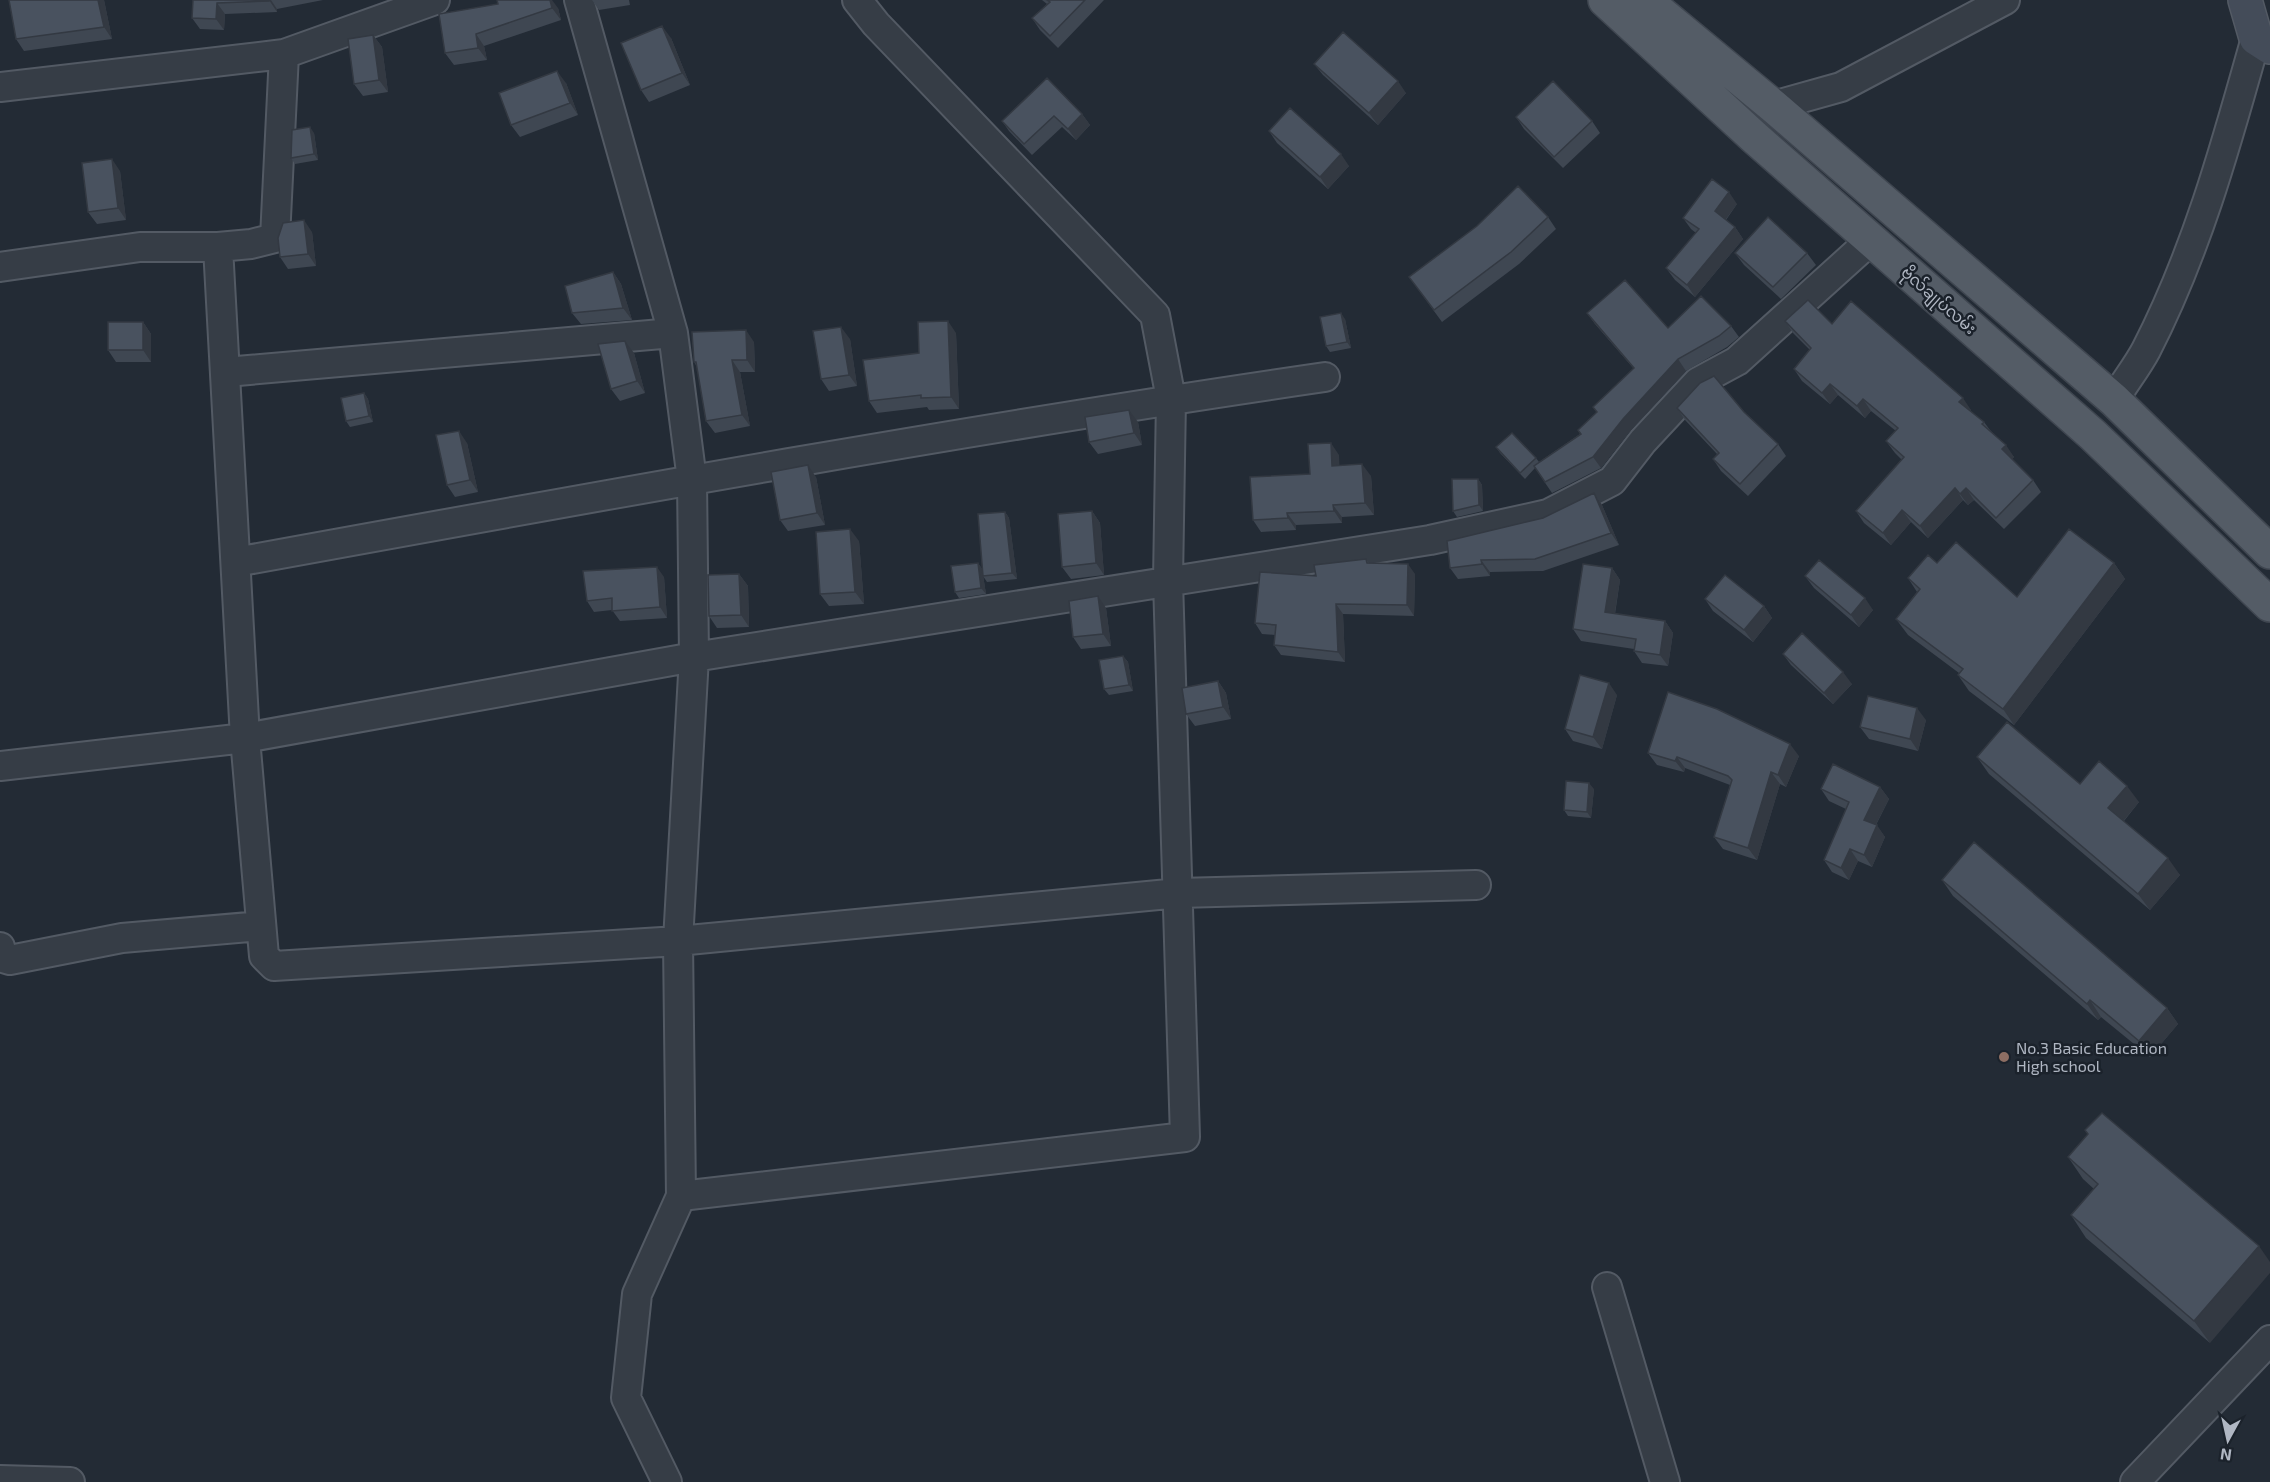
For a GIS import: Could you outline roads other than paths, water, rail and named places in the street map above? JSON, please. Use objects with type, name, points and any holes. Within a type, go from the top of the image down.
[{"type":"main road","name":"ဗိုလ်ချုပ်လမ်း","points":[[1605,0],[1737,122],[2093,435],[2270,605]]},
{"type":"main road","points":[[1645,0],[1773,106],[2114,400],[2270,551]]},
{"type":"street","points":[[0,87],[284,54],[435,0]]},
{"type":"street","points":[[579,0],[673,333],[692,480],[694,657],[678,941],[681,1196],[637,1294],[626,1398],[667,1482]]},
{"type":"street","points":[[681,1196],[1185,1137],[1168,581],[1171,399],[1155,315],[876,24],[857,0]]},
{"type":"street","points":[[1773,106],[1841,87],[2006,0]]},
{"type":"street","points":[[2114,400],[2145,352],[2190,254],[2263,42],[2245,0]]},
{"type":"street","points":[[0,267],[140,247],[218,247],[251,244],[275,238],[284,54]]},
{"type":"street","points":[[0,766],[244,738],[694,657],[1430,540],[1548,514],[1612,481],[1643,441],[1698,382],[1737,361],[1871,240]]},
{"type":"street","points":[[218,247],[237,562],[244,738],[264,956],[274,966],[678,941],[1179,893],[1476,885]]},
{"type":"street","points":[[226,372],[673,333]]},
{"type":"street","points":[[237,562],[692,480],[1171,399],[1325,377]]},
{"type":"street","points":[[0,947],[3,958],[10,960],[122,938],[261,926]]},
{"type":"street","points":[[1607,1287],[1665,1482]]},
{"type":"street","points":[[2135,1482],[2270,1340]]},
{"type":"street","points":[[0,1480],[70,1482]]},
{"type":"place","name":"No.3 Basic Education High school","points":[[2004,1057]]}]
